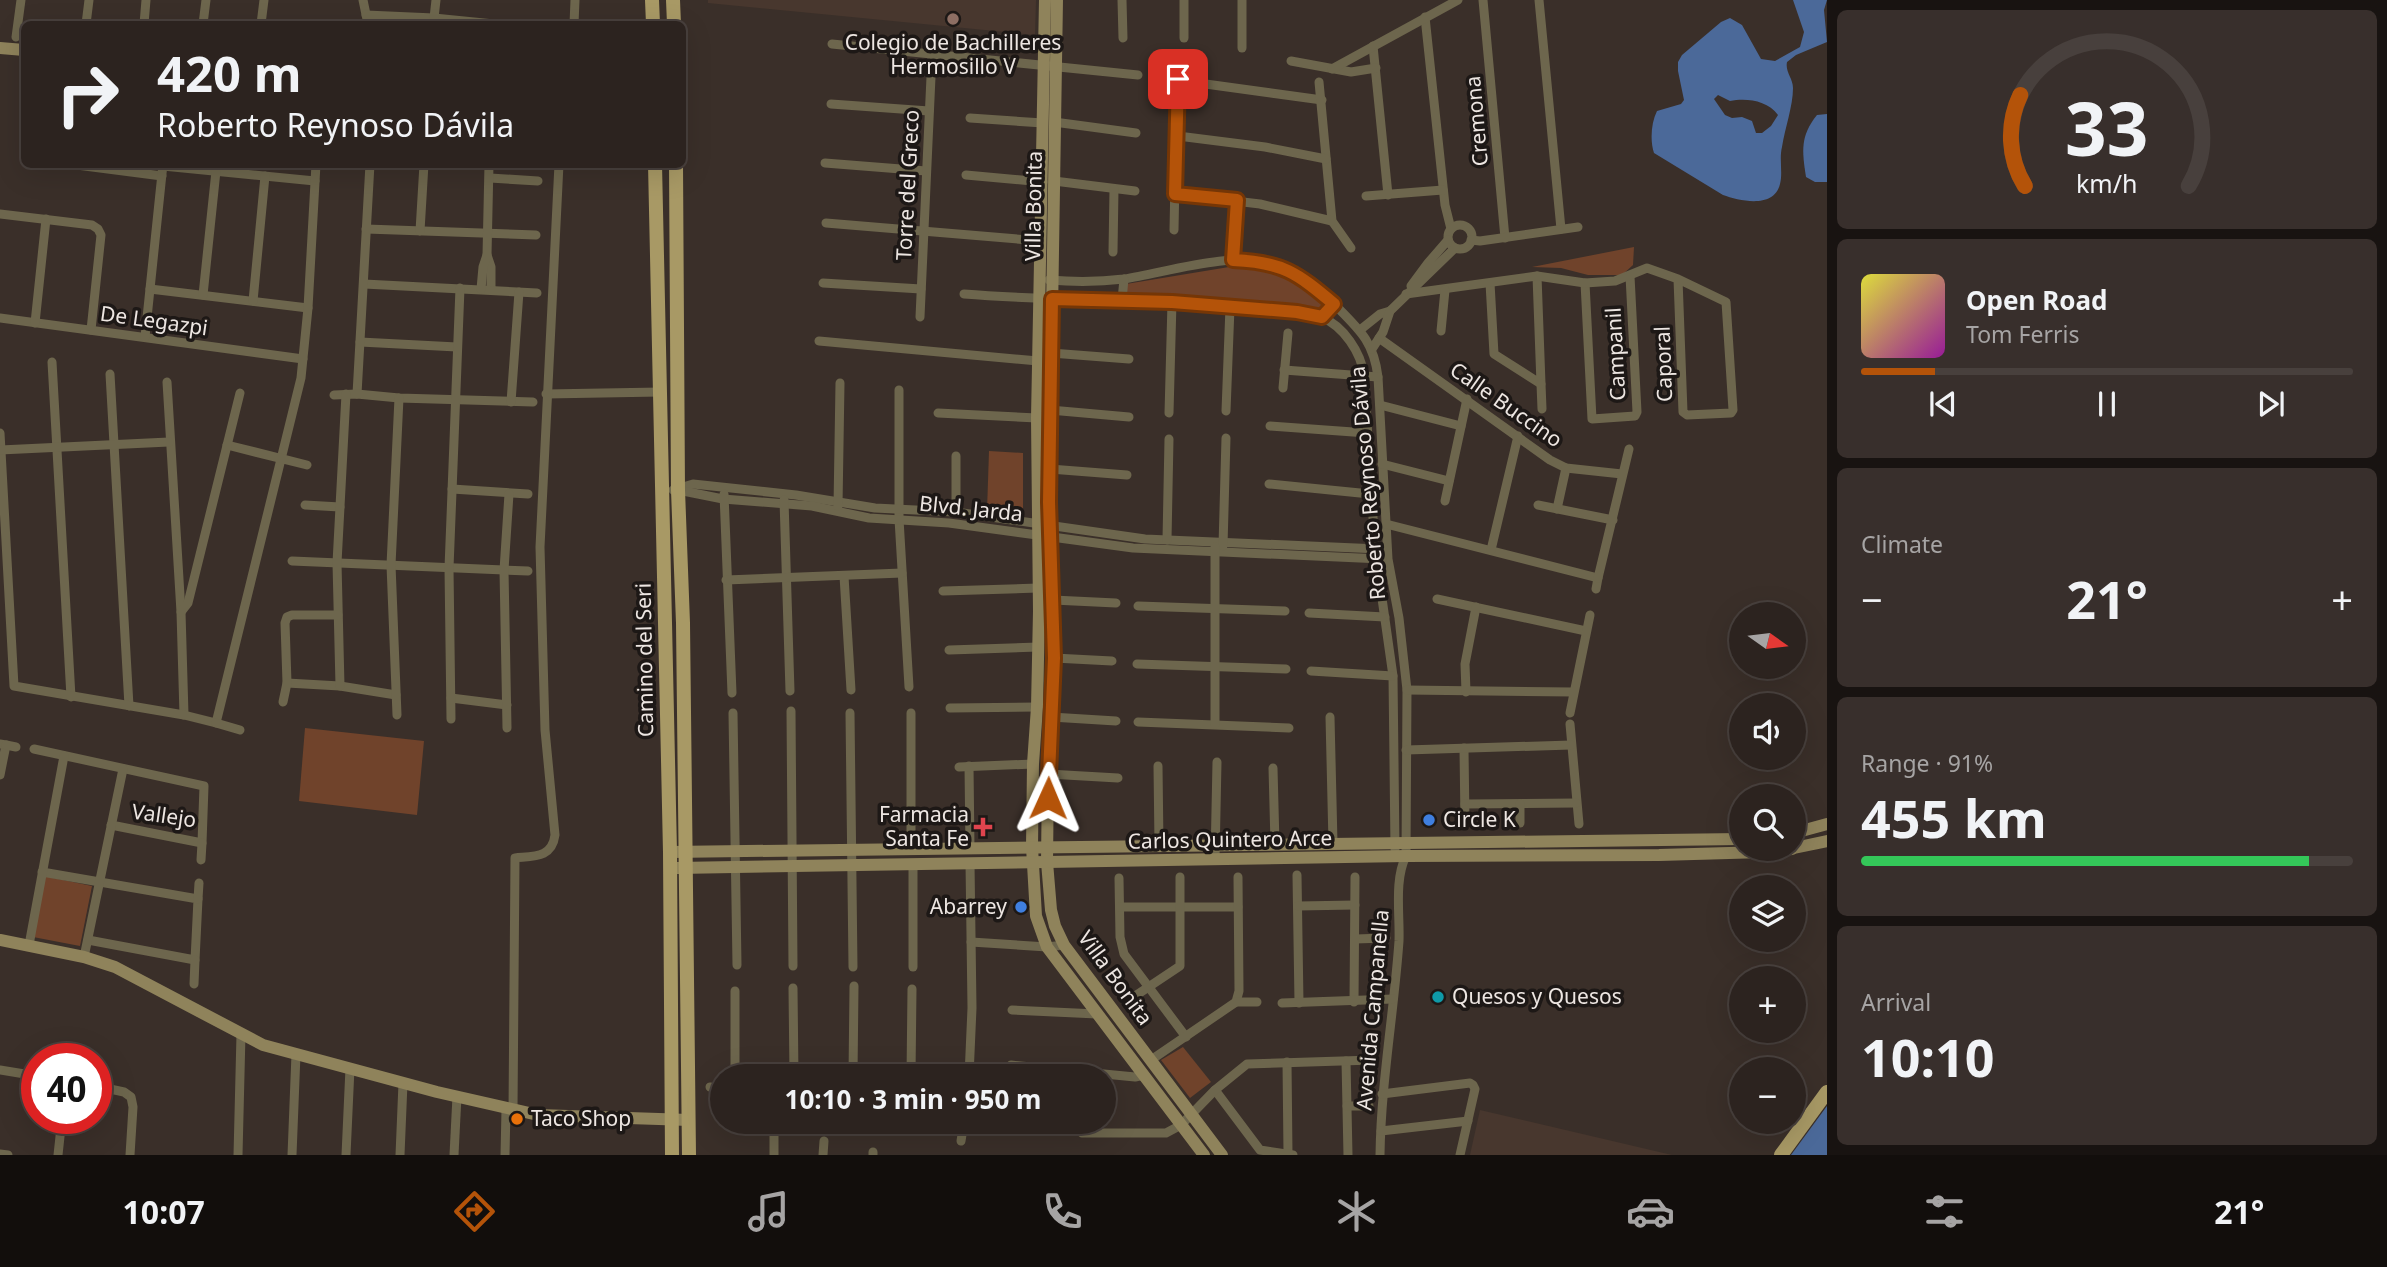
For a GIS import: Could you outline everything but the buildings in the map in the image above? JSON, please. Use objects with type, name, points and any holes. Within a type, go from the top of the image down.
[{"type":"main road","points":[[652,0],[653,21]]},
{"type":"main road","points":[[673,0],[674,21]]},
{"type":"main road","name":"Camino del Seri","points":[[655,168],[670,852],[674,1119],[672,1155]]},
{"type":"main road","name":"Camino del Seri","points":[[676,168],[678,490],[683,623],[689,1155]]},
{"type":"main road","points":[[665,608],[683,623]]},
{"type":"main road","points":[[1781,1155],[1827,1092]]},
{"type":"street","points":[[16,37],[20,0]]},
{"type":"street","points":[[86,21],[89,0]]},
{"type":"street","points":[[144,21],[146,0]]},
{"type":"street","points":[[203,21],[206,0]]},
{"type":"street","points":[[261,21],[264,0]]},
{"type":"street","points":[[363,0],[367,20],[433,18],[464,21]]},
{"type":"street","points":[[433,18],[436,0]]},
{"type":"street","points":[[573,21],[575,0]]},
{"type":"street","name":"Villa Bonita","points":[[1045,0],[1049,66],[1046,299],[1051,353],[1051,410],[1050,469],[1038,588],[1037,706],[1032,764],[1032,862],[1036,916],[1047,947],[1204,1155]]},
{"type":"street","name":"Villa Bonita","points":[[1049,66],[1057,0]]},
{"type":"street","points":[[1122,0],[1123,38]]},
{"type":"street","points":[[1184,0],[1184,38]]},
{"type":"street","points":[[1242,0],[1242,48]]},
{"type":"street","points":[[1332,69],[1458,0]]},
{"type":"street","name":"Cremona","points":[[1483,0],[1505,238]]},
{"type":"street","points":[[1539,0],[1561,229]]},
{"type":"street","points":[[1406,294],[1428,262],[1448,240],[1451,229],[1443,190],[1426,17]]},
{"type":"street","points":[[832,44],[1138,75]]},
{"type":"street","points":[[1373,46],[1388,195]]},
{"type":"street","points":[[0,48],[21,50]]},
{"type":"street","name":"Torre del Greco","points":[[920,317],[932,55]]},
{"type":"street","points":[[1291,61],[1352,72],[1376,68]]},
{"type":"street","points":[[1162,78],[1322,100]]},
{"type":"street","points":[[1174,230],[1178,79]]},
{"type":"street","points":[[1319,82],[1332,221],[1351,248]]},
{"type":"street","points":[[831,104],[929,111]]},
{"type":"street","points":[[970,118],[1049,123],[1136,133]]},
{"type":"street","points":[[1178,136],[1265,146],[1326,159]]},
{"type":"street","points":[[825,163],[926,171]]},
{"type":"street","points":[[144,168],[216,171],[315,181]]},
{"type":"street","points":[[216,723],[301,378],[316,168]]},
{"type":"street","points":[[357,394],[370,168]]},
{"type":"street","points":[[420,231],[424,168]]},
{"type":"street","points":[[486,290],[483,267],[487,256],[490,168]]},
{"type":"street","points":[[505,1155],[509,1110],[515,858],[541,856],[554,842],[555,835],[545,730],[540,547],[559,168]]},
{"type":"street","points":[[145,337],[163,169]]},
{"type":"street","points":[[203,295],[216,171]]},
{"type":"street","points":[[966,175],[1135,191]]},
{"type":"street","points":[[253,301],[265,176]]},
{"type":"street","points":[[490,178],[538,180]]},
{"type":"street","name":"Villa Bonita","points":[[1046,279],[1041,241],[1048,182]]},
{"type":"street","points":[[1113,252],[1114,189]]},
{"type":"street","points":[[1366,196],[1443,190]]},
{"type":"street","points":[[1175,194],[1237,200],[1332,221]]},
{"type":"street","points":[[1233,260],[1237,200]]},
{"type":"street","points":[[0,214],[92,225],[100,232],[91,330]]},
{"type":"street","points":[[35,323],[46,219]]},
{"type":"street","points":[[826,223],[1041,241]]},
{"type":"street","points":[[1360,330],[1380,314],[1390,311],[1455,248],[1465,247],[1471,240],[1470,231],[1463,225],[1451,229]]},
{"type":"street","points":[[1471,240],[1505,238],[1578,227]]},
{"type":"street","points":[[366,229],[536,235]]},
{"type":"street","points":[[1448,240],[1455,248]]},
{"type":"street","name":"Roberto Reynoso Dávila","points":[[1046,279],[1098,282],[1233,260],[1259,261],[1285,268],[1334,304],[1360,330],[1372,349],[1378,377],[1388,554],[1411,690],[1400,842]]},
{"type":"street","points":[[1406,294],[1537,276],[1585,283],[1615,281],[1647,268],[1678,279]]},
{"type":"street","points":[[1537,276],[1542,409]]},
{"type":"street","name":"Campanil","points":[[1585,283],[1592,419],[1635,416],[1637,412],[1630,276]]},
{"type":"street","points":[[1122,300],[1124,279]]},
{"type":"street","name":"Caporal","points":[[1678,279],[1726,302],[1732,412],[1687,415],[1684,412],[1678,279]]},
{"type":"street","points":[[823,283],[921,289]]},
{"type":"street","points":[[1490,283],[1494,354],[1541,384]]},
{"type":"street","points":[[363,284],[537,293]]},
{"type":"street","points":[[451,719],[449,568],[460,288]]},
{"type":"street","points":[[150,289],[308,308]]},
{"type":"street","points":[[1441,331],[1445,290]]},
{"type":"street","points":[[511,402],[519,292]]},
{"type":"street","points":[[964,294],[1172,302],[1229,311],[1297,312],[1322,317],[1334,304]]},
{"type":"street","name":"Villa Bonita","points":[[1046,299],[1038,361],[1037,418],[1044,529],[1053,600],[1054,658],[1047,847],[1051,910],[1064,945],[1222,1155]]},
{"type":"street","points":[[1169,413],[1172,302]]},
{"type":"street","points":[[1226,411],[1229,311]]},
{"type":"street","points":[[1372,349],[1387,324],[1390,311]]},
{"type":"street","name":"Roberto Reynoso Dávila","points":[[1322,317],[1342,333],[1356,350],[1360,375],[1376,554],[1393,676],[1400,860]]},
{"type":"street","name":"De Legazpi","points":[[0,318],[303,359]]},
{"type":"street","points":[[1283,388],[1288,333]]},
{"type":"street","name":"Calle Buccino","points":[[1379,338],[1541,454],[1566,468],[1622,474]]},
{"type":"street","points":[[819,341],[1038,361]]},
{"type":"street","points":[[360,342],[457,347]]},
{"type":"street","points":[[1051,353],[1129,359]]},
{"type":"street","points":[[52,362],[71,697]]},
{"type":"street","points":[[1284,370],[1378,377]]},
{"type":"street","points":[[110,374],[129,706]]},
{"type":"street","points":[[167,382],[181,612],[184,715]]},
{"type":"street","points":[[838,506],[840,383]]},
{"type":"street","points":[[899,390],[899,514],[909,687]]},
{"type":"street","points":[[546,394],[660,392]]},
{"type":"street","points":[[181,612],[188,603],[240,393]]},
{"type":"street","points":[[340,687],[337,563],[346,394]]},
{"type":"street","points":[[334,395],[533,402]]},
{"type":"street","points":[[397,715],[391,565],[399,398]]},
{"type":"street","points":[[1445,501],[1467,399]]},
{"type":"street","points":[[1380,405],[1461,426]]},
{"type":"street","points":[[1051,410],[1129,417]]},
{"type":"street","points":[[938,413],[1037,418]]},
{"type":"street","points":[[1270,426],[1367,433]]},
{"type":"street","points":[[0,433],[14,685],[184,715],[240,730]]},
{"type":"street","points":[[1491,550],[1518,436]]},
{"type":"street","points":[[1167,536],[1169,439]]},
{"type":"street","points":[[1215,724],[1214,608],[1226,439]]},
{"type":"street","points":[[1,450],[169,442]]},
{"type":"street","points":[[228,445],[307,465]]},
{"type":"street","points":[[1595,589],[1629,449]]},
{"type":"street","points":[[956,456],[956,512]]},
{"type":"street","points":[[1382,464],[1449,481]]},
{"type":"street","points":[[1557,509],[1566,468]]},
{"type":"street","points":[[1050,469],[1127,475]]},
{"type":"street","points":[[1269,484],[1370,494]]},
{"type":"street","points":[[452,489],[528,494]]},
{"type":"street","name":"Blvd. Jarda","points":[[661,491],[678,490],[784,499],[899,514],[1130,537],[1167,536],[1219,546]]},
{"type":"street","points":[[507,728],[504,570],[509,494]]},
{"type":"street","points":[[724,494],[732,693]]},
{"type":"street","points":[[784,499],[790,691]]},
{"type":"street","points":[[305,505],[340,507]]},
{"type":"street","points":[[1538,505],[1612,520]]},
{"type":"street","name":"Blvd. Jarda","points":[[899,514],[956,512],[1133,548],[1219,546],[1388,554]]},
{"type":"street","points":[[1386,524],[1598,578]]},
{"type":"street","points":[[292,561],[528,571]]},
{"type":"street","points":[[726,580],[902,573]]},
{"type":"street","points":[[844,576],[851,690]]},
{"type":"street","points":[[943,591],[1038,588]]},
{"type":"street","points":[[1437,599],[1586,631]]},
{"type":"street","points":[[1053,600],[1116,603]]},
{"type":"street","points":[[1138,606],[1285,611]]},
{"type":"street","points":[[1466,692],[1465,664],[1476,607]]},
{"type":"street","points":[[1309,613],[1385,617]]},
{"type":"street","points":[[283,702],[287,682],[287,617],[338,615]]},
{"type":"street","points":[[1570,713],[1590,615]]},
{"type":"street","points":[[949,650],[1038,647]]},
{"type":"street","points":[[1054,658],[1112,661]]},
{"type":"street","points":[[1136,664],[1286,669]]},
{"type":"street","points":[[1311,671],[1393,676]]},
{"type":"street","points":[[287,682],[396,695]]},
{"type":"street","points":[[1411,690],[1573,692]]},
{"type":"street","points":[[451,698],[507,705]]},
{"type":"street","points":[[950,708],[1037,706]]},
{"type":"street","points":[[791,711],[793,966]]},
{"type":"street","points":[[733,713],[737,965]]},
{"type":"street","points":[[850,713],[853,967]]},
{"type":"street","points":[[911,713],[911,849]]},
{"type":"street","points":[[1051,717],[1116,721]]},
{"type":"street","points":[[1330,717],[1333,843]]},
{"type":"street","points":[[1138,722],[1289,728]]},
{"type":"street","points":[[1570,724],[1579,824]]},
{"type":"street","points":[[0,775],[3,745],[16,747]]},
{"type":"street","points":[[1406,750],[1571,745]]},
{"type":"street","points":[[1464,748],[1465,823]]},
{"type":"street","points":[[34,749],[123,769],[84,957]]},
{"type":"street","points":[[29,945],[64,757]]},
{"type":"street","points":[[1216,859],[1217,762]]},
{"type":"street","points":[[959,766],[1032,764]]},
{"type":"street","points":[[969,766],[970,848]]},
{"type":"street","points":[[1158,766],[1159,845]]},
{"type":"street","points":[[1273,768],[1275,844]]},
{"type":"street","name":"Vallejo","points":[[111,825],[202,843],[204,786],[123,769]]},
{"type":"street","points":[[1048,774],[1118,778]]},
{"type":"street","points":[[1465,804],[1576,803]]},
{"type":"street","points":[[1520,804],[1520,823]]},
{"type":"street","points":[[1806,830],[1827,824]]},
{"type":"street","name":"Carlos Quintero Arce","points":[[670,852],[1729,839]]},
{"type":"street","points":[[1579,855],[1580,840]]},
{"type":"street","name":"Carlos Quintero Arce","points":[[1806,845],[1827,841]]},
{"type":"street","points":[[201,860],[202,843]]},
{"type":"street","name":"Carlos Quintero Arce","points":[[670,868],[1216,859],[1400,860],[1729,853]]},
{"type":"street","name":"Avenida Campanella","points":[[1380,1155],[1382,1094],[1399,941],[1400,860]]},
{"type":"street","points":[[970,863],[972,1009],[970,1064]]},
{"type":"street","points":[[913,864],[913,967]]},
{"type":"street","points":[[42,872],[198,899]]},
{"type":"street","points":[[1297,875],[1299,1003]]},
{"type":"street","points":[[1126,1002],[1180,966],[1180,877]]},
{"type":"street","points":[[1236,1002],[1239,991],[1238,877]]},
{"type":"street","points":[[1354,1002],[1355,877]]},
{"type":"street","points":[[1119,878],[1120,937],[1124,954],[1186,1037]]},
{"type":"street","points":[[194,984],[199,883]]},
{"type":"street","points":[[1298,906],[1355,905]]},
{"type":"street","points":[[1120,907],[1238,907]]},
{"type":"street","points":[[1355,939],[1386,938]]},
{"type":"street","points":[[0,940],[84,957],[115,967],[263,1045],[403,1083],[538,1115],[689,1119]]},
{"type":"street","points":[[88,940],[195,961]]},
{"type":"street","points":[[971,942],[1047,947],[1064,945]]},
{"type":"street","points":[[853,986],[853,1064]]},
{"type":"street","points":[[793,988],[794,1064]]},
{"type":"street","points":[[911,1064],[912,989]]},
{"type":"street","points":[[735,991],[735,1064]]},
{"type":"street","points":[[1282,1003],[1393,999]]},
{"type":"street","points":[[1151,1060],[1236,1002],[1257,1002]]},
{"type":"street","points":[[1012,1010],[1097,1014]]},
{"type":"street","points":[[238,1155],[241,1034]]},
{"type":"street","points":[[292,1155],[296,1054]]},
{"type":"street","points":[[1116,1133],[1166,1133],[1181,1125],[1215,1090],[1247,1064],[1373,1060]]},
{"type":"street","points":[[1346,1061],[1348,1155]]},
{"type":"street","points":[[1215,1090],[1260,1150],[1290,1155],[1287,1062]]},
{"type":"street","points":[[346,1155],[350,1068]]},
{"type":"street","points":[[0,1070],[21,1073]]},
{"type":"street","points":[[1116,1075],[1144,1075]]},
{"type":"street","points":[[400,1155],[403,1083]]},
{"type":"street","points":[[1382,1094],[1470,1083],[1473,1085],[1475,1089],[1460,1155]]},
{"type":"street","points":[[112,1089],[131,1097],[133,1107],[130,1155]]},
{"type":"street","points":[[454,1155],[457,1096]]},
{"type":"street","points":[[1347,1106],[1369,1106]]},
{"type":"street","points":[[1381,1131],[1468,1121]]},
{"type":"street","points":[[58,1155],[60,1134]]},
{"type":"street","points":[[961,1141],[962,1134]]},
{"type":"street","points":[[774,1136],[774,1155]]},
{"type":"street","points":[[823,1155],[824,1142]]},
{"type":"street","points":[[0,1154],[8,1155]]},
{"type":"shaded area","name":"Colegio de Bachilleres Hermosillo V","points":[[708,0],[1036,0],[1035,35],[708,3]]},
{"type":"shaded area","points":[[1634,247],[1633,265],[1622,275],[1588,275],[1561,268],[1532,267]]},
{"type":"shaded area","points":[[1257,266],[1282,273],[1327,303],[1322,313],[1136,299],[1127,294],[1126,284],[1229,267]]},
{"type":"shaded area","points":[[989,451],[1023,453],[1023,511],[987,511]]},
{"type":"shaded area","points":[[305,728],[424,741],[417,815],[299,801]]},
{"type":"shaded area","points":[[44,876],[92,886],[80,946],[33,937]]},
{"type":"shaded area","points":[[1183,1047],[1211,1082],[1190,1098],[1161,1060]]},
{"type":"shaded area","points":[[1480,1110],[1672,1155],[1470,1155]]},
{"type":"water","points":[[1793,0],[1827,0],[1824,10],[1827,42],[1796,55],[1787,62],[1793,95],[1781,152],[1780,184],[1771,197],[1747,201],[1723,195],[1654,153],[1652,132],[1657,111],[1681,104],[1684,100],[1678,62],[1682,55],[1721,22],[1730,18],[1742,25],[1761,59],[1775,61],[1800,47],[1804,32]],"holes":[[[1718,95],[1730,101],[1756,101],[1768,106],[1778,115],[1771,126],[1762,133],[1756,133],[1752,121],[1725,115],[1714,99]]]},
{"type":"water","points":[[1827,114],[1827,182],[1815,182],[1806,177],[1805,137],[1817,115]]},
{"type":"water","points":[[1827,1106],[1827,1155],[1791,1155]]},
{"type":"place","name":"Colegio de Bachilleres Hermosillo V","points":[[953,19]]},
{"type":"place","name":"Circle K","points":[[1429,820]]},
{"type":"place","name":"Farmacia Santa Fe","points":[[983,827]]},
{"type":"place","name":"Abarrey","points":[[1021,907]]},
{"type":"place","name":"Quesos y Quesos","points":[[1438,997]]},
{"type":"place","name":"Taco Shop","points":[[517,1119]]},
{"type":"route","points":[[1048,798],[1054,658],[1049,502],[1052,299],[1172,302],[1297,312],[1322,317],[1334,304],[1285,268],[1259,261],[1233,260],[1237,200],[1175,194],[1178,79]]}]
